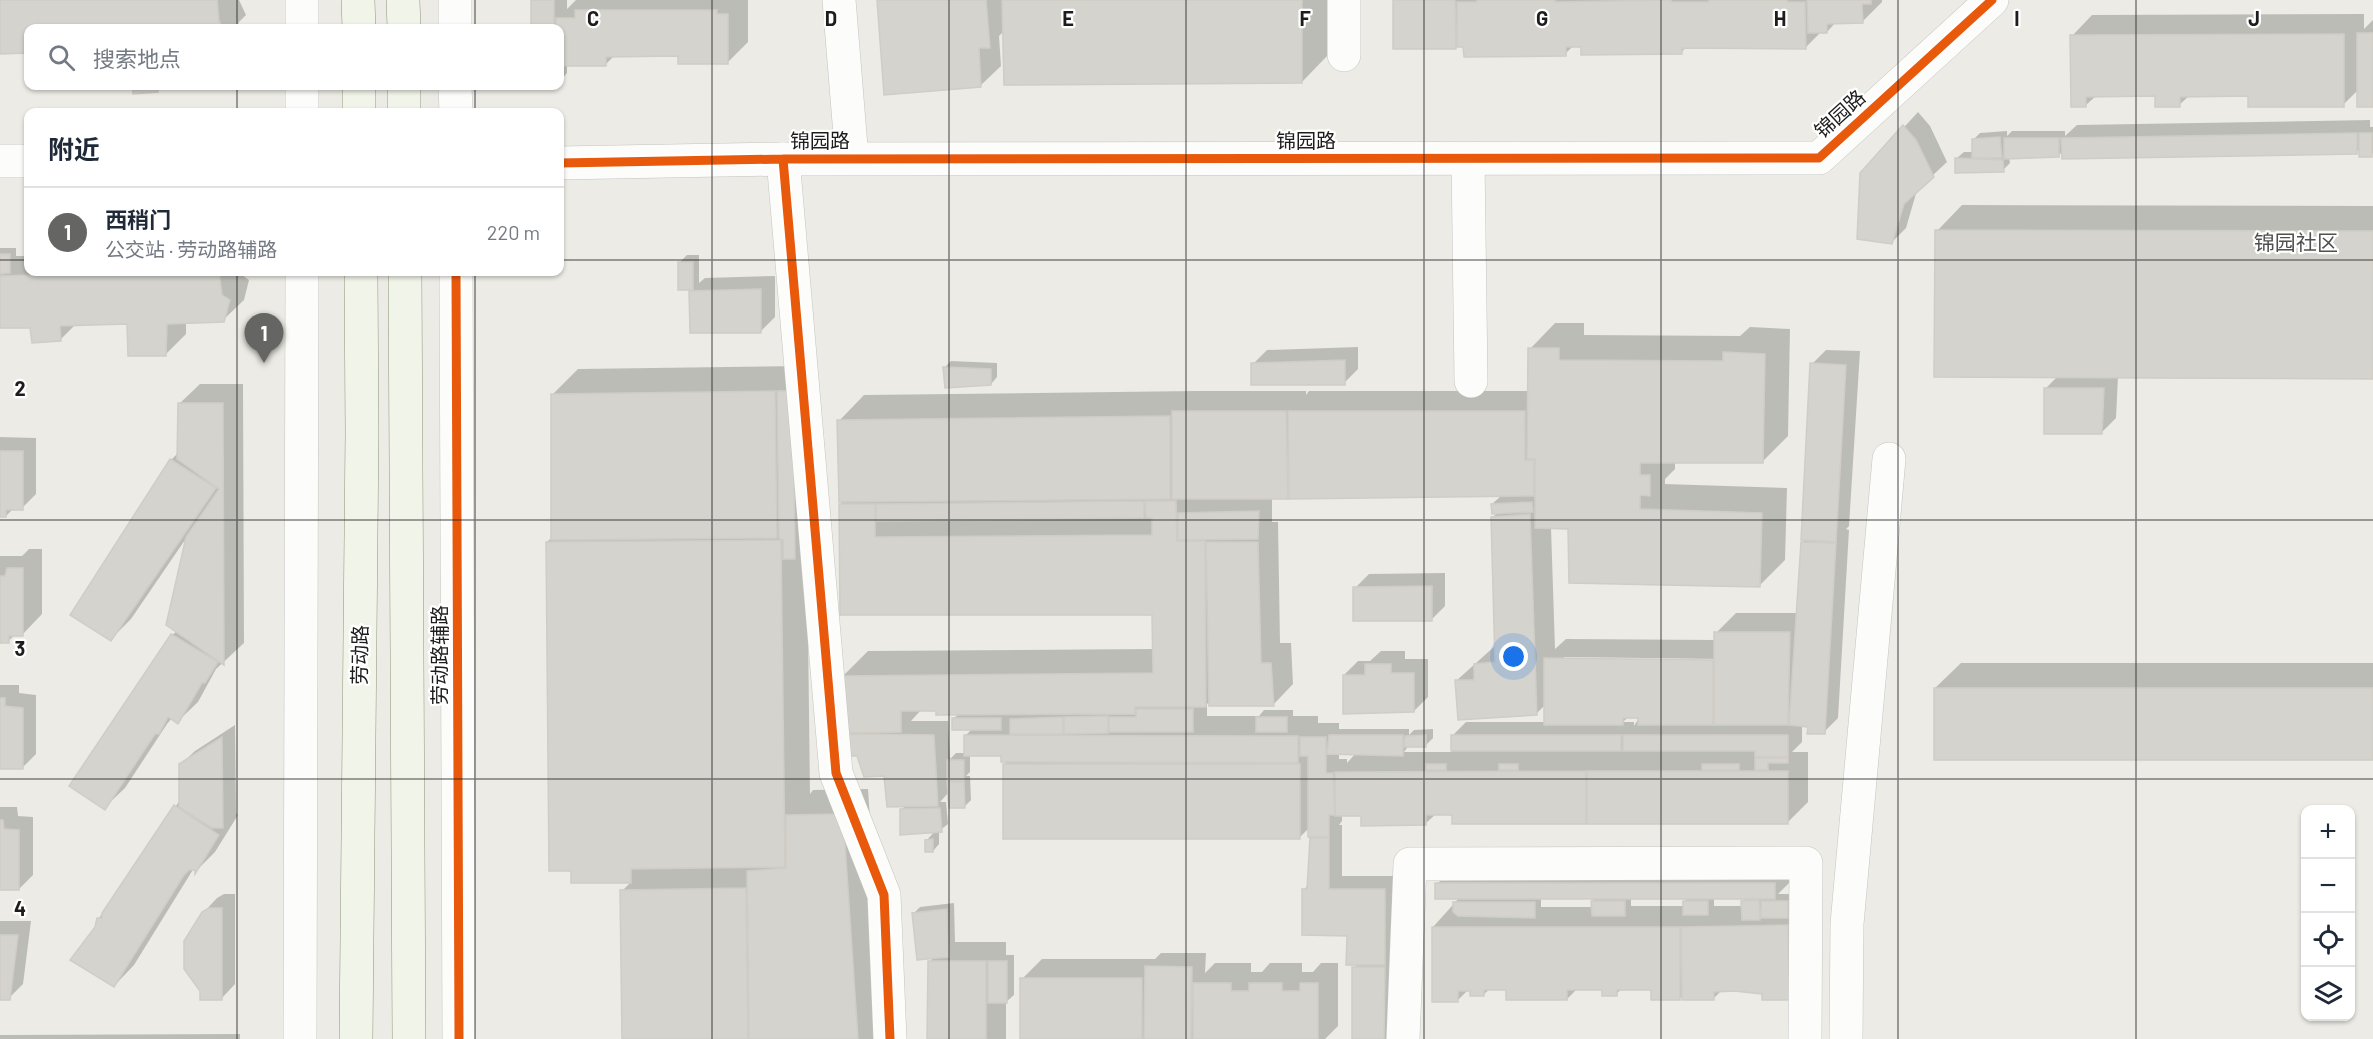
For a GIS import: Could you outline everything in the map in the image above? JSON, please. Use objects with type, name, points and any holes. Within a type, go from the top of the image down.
[{"type":"main road","points":[[358,0],[359,24]]},
{"type":"main road","points":[[403,0],[404,24]]},
{"type":"main road","points":[[359,90],[359,108]]},
{"type":"main road","points":[[404,90],[404,108]]},
{"type":"main road","name":"劳动路","points":[[356,1039],[363,434],[361,276]]},
{"type":"main road","points":[[405,276],[409,1039]]},
{"type":"street","points":[[302,0],[302,24]]},
{"type":"street","points":[[455,0],[455,24]]},
{"type":"street","points":[[839,0],[852,159]]},
{"type":"street","points":[[1344,0],[1344,55]]},
{"type":"street","name":"锦园路","points":[[564,163],[783,159],[1819,158],[1992,0]]},
{"type":"street","points":[[302,90],[302,108]]},
{"type":"street","points":[[455,90],[456,108]]},
{"type":"street","points":[[783,159],[836,773],[884,895],[890,1039]]},
{"type":"street","points":[[1468,159],[1471,381]]},
{"type":"street","points":[[0,161],[24,161]]},
{"type":"street","points":[[300,1039],[302,276]]},
{"type":"street","name":"劳动路辅路","points":[[456,276],[459,1039]]},
{"type":"street","points":[[1846,1039],[1847,924],[1889,459]]},
{"type":"street","points":[[1403,1039],[1410,864],[1806,863],[1805,1039]]},
{"type":"building","points":[[0,0],[217,0],[221,24],[24,24],[24,53],[0,54]]},
{"type":"building","points":[[531,0],[554,0],[554,24],[531,24]]},
{"type":"building","points":[[877,0],[986,0],[990,48],[979,48],[981,87],[884,95]]},
{"type":"building","points":[[1002,0],[1302,0],[1302,83],[1004,85]]},
{"type":"building","points":[[1393,0],[1455,0],[1456,49],[1393,49]]},
{"type":"building","points":[[1477,0],[1709,2],[1709,0],[1787,0],[1787,2],[1805,2],[1806,49],[1682,48],[1682,54],[1581,55],[1581,47],[1566,47],[1566,56],[1464,57],[1463,47],[1457,47],[1457,2],[1477,2]]},
{"type":"building","points":[[1807,0],[1871,0],[1871,4],[1862,4],[1863,23],[1827,24],[1827,33],[1808,33]]},
{"type":"building","points":[[575,10],[717,10],[717,14],[728,14],[728,64],[678,64],[678,56],[606,57],[606,66],[564,66],[564,24],[556,24],[556,18],[575,18]]},
{"type":"building","points":[[2357,33],[2373,33],[2373,107],[2357,107]]},
{"type":"building","points":[[2344,34],[2344,107],[2248,107],[2248,96],[2180,97],[2180,107],[2155,107],[2155,96],[2086,97],[2086,107],[2071,107],[2070,35]]},
{"type":"building","points":[[133,90],[158,90],[158,92],[133,94]]},
{"type":"building","points":[[1903,125],[1916,140],[1934,177],[1904,204],[1892,244],[1857,239],[1860,173]]},
{"type":"building","points":[[2357,133],[2357,154],[2062,159],[2061,138]]},
{"type":"building","points":[[2359,133],[2372,133],[2372,157],[2359,157]]},
{"type":"building","points":[[2000,137],[2002,158],[1972,158],[1972,139]]},
{"type":"building","points":[[2004,138],[2059,138],[2059,157],[2004,159]]},
{"type":"building","points":[[1955,158],[2003,160],[2004,172],[1955,173]]},
{"type":"building","points":[[1935,230],[2373,231],[2373,379],[1934,377]]},
{"type":"building","points":[[0,254],[10,254],[10,273],[0,274]]},
{"type":"building","points":[[678,262],[693,262],[693,290],[678,290]]},
{"type":"building","points":[[0,276],[220,276],[222,295],[230,300],[224,322],[167,324],[166,356],[128,356],[127,324],[60,326],[61,341],[32,343],[30,328],[0,328]]},
{"type":"building","points":[[761,289],[761,333],[690,333],[689,291]]},
{"type":"building","points":[[1528,348],[1559,348],[1559,360],[1723,361],[1723,352],[1765,354],[1763,463],[1640,463],[1640,475],[1650,475],[1650,496],[1640,495],[1640,509],[1762,513],[1760,587],[1569,583],[1568,529],[1535,528],[1535,459],[1527,459]]},
{"type":"building","points":[[1345,360],[1345,385],[1251,385],[1251,363]]},
{"type":"building","points":[[1810,363],[1846,365],[1836,542],[1801,540]]},
{"type":"building","points":[[943,367],[991,369],[991,385],[945,388]]},
{"type":"building","points":[[2044,388],[2104,388],[2102,434],[2044,434]]},
{"type":"building","points":[[775,391],[777,538],[551,540],[551,394]]},
{"type":"building","points":[[777,391],[793,391],[795,559],[783,559],[783,540],[779,538]]},
{"type":"building","points":[[178,403],[223,403],[224,665],[166,625],[186,537],[219,489],[177,459]]},
{"type":"building","points":[[1172,411],[1286,411],[1288,499],[1172,499]]},
{"type":"building","points":[[1288,411],[1525,411],[1525,460],[1534,460],[1534,496],[1289,499]]},
{"type":"building","points":[[1170,416],[1170,499],[839,502],[837,420]]},
{"type":"building","points":[[0,451],[23,451],[23,510],[6,510],[6,517],[0,517]]},
{"type":"building","points":[[170,459],[216,488],[111,641],[70,615]]},
{"type":"building","points":[[1144,501],[1144,518],[876,521],[876,504]]},
{"type":"building","points":[[1145,501],[1176,501],[1177,541],[1205,541],[1206,707],[1135,707],[1135,714],[936,715],[936,711],[901,711],[901,732],[841,733],[841,676],[1153,673],[1152,615],[840,615],[839,504],[875,504],[875,537],[1152,535],[1152,518],[1146,518]]},
{"type":"building","points":[[1532,502],[1533,512],[1492,514],[1491,504]]},
{"type":"building","points":[[1259,511],[1258,539],[1178,540],[1178,513]]},
{"type":"building","points":[[1530,514],[1537,715],[1458,720],[1455,680],[1474,680],[1474,664],[1495,662],[1491,517]]},
{"type":"building","points":[[781,540],[785,867],[631,869],[631,883],[571,883],[571,871],[549,871],[546,542]]},
{"type":"building","points":[[1206,542],[1258,542],[1261,663],[1271,663],[1274,706],[1209,706]]},
{"type":"building","points":[[1801,542],[1836,543],[1825,734],[1807,734],[1808,727],[1789,725]]},
{"type":"building","points":[[7,568],[23,568],[23,636],[9,636],[9,643],[0,643],[0,576],[5,576]]},
{"type":"building","points":[[1432,586],[1432,621],[1353,621],[1353,587]]},
{"type":"building","points":[[1714,632],[1790,632],[1788,725],[1714,725]]},
{"type":"building","points":[[171,634],[218,662],[205,683],[202,683],[178,724],[168,717],[159,734],[155,734],[105,810],[69,786]]},
{"type":"building","points":[[1544,658],[1713,660],[1713,725],[1638,725],[1638,718],[1623,718],[1623,725],[1544,725]]},
{"type":"building","points":[[1365,664],[1391,664],[1391,673],[1414,673],[1414,712],[1343,714],[1343,675],[1365,675]]},
{"type":"building","points":[[1934,688],[2373,688],[2373,760],[1934,760]]},
{"type":"building","points":[[0,698],[5,698],[5,706],[23,708],[23,769],[0,769]]},
{"type":"building","points":[[1136,709],[1193,709],[1193,732],[1109,732],[1109,717],[1136,717]]},
{"type":"building","points":[[1108,716],[1108,733],[1064,734],[1064,717]]},
{"type":"building","points":[[1063,717],[1063,734],[1010,734],[1010,719]]},
{"type":"building","points":[[1256,717],[1287,717],[1287,732],[1256,732]]},
{"type":"building","points":[[952,718],[1001,718],[1001,730],[952,730]]},
{"type":"building","points":[[842,735],[934,735],[938,806],[887,807],[884,776],[864,777],[857,756],[850,756]]},
{"type":"building","points":[[964,735],[1298,736],[1298,763],[1001,762],[1001,756],[964,756]]},
{"type":"building","points":[[1329,735],[1403,735],[1403,756],[1327,754]]},
{"type":"building","points":[[1426,735],[1426,747],[1404,747],[1405,736]]},
{"type":"building","points":[[1451,735],[1621,735],[1621,751],[1451,751]]},
{"type":"building","points":[[1623,735],[1788,735],[1788,757],[1755,757],[1755,751],[1623,751]]},
{"type":"building","points":[[222,737],[223,828],[212,828],[179,807],[179,764]]},
{"type":"building","points":[[1300,737],[1326,737],[1326,773],[1333,773],[1335,815],[1329,815],[1329,837],[1308,837],[1308,756],[1300,756]]},
{"type":"building","points":[[1755,758],[1788,758],[1788,763],[1768,763],[1768,770],[1755,770]]},
{"type":"building","points":[[947,760],[964,760],[964,781],[947,781]]},
{"type":"building","points":[[1003,764],[1300,764],[1300,839],[1003,839]]},
{"type":"building","points":[[1426,764],[1446,764],[1446,770],[1426,770]]},
{"type":"building","points":[[1499,764],[1518,764],[1518,770],[1499,770]]},
{"type":"building","points":[[1702,764],[1739,764],[1739,770],[1702,770]]},
{"type":"building","points":[[1586,771],[1586,824],[1452,824],[1452,815],[1426,815],[1426,825],[1361,826],[1361,816],[1335,816],[1335,772]]},
{"type":"building","points":[[1587,771],[1788,771],[1788,824],[1587,824]]},
{"type":"building","points":[[947,782],[964,782],[965,808],[949,808]]},
{"type":"building","points":[[174,805],[219,835],[195,874],[195,870],[189,870],[184,875],[114,987],[70,960],[95,927],[97,918],[102,918],[102,913]]},
{"type":"building","points":[[940,808],[942,832],[900,835],[900,809]]},
{"type":"building","points":[[843,814],[858,1039],[749,1039],[747,871],[786,868],[786,815]]},
{"type":"building","points":[[0,820],[3,820],[4,829],[19,830],[19,890],[0,890]]},
{"type":"building","points":[[1310,838],[1329,838],[1329,889],[1385,889],[1385,965],[1346,965],[1347,936],[1302,935],[1302,889],[1307,889]]},
{"type":"building","points":[[933,839],[933,852],[925,852],[925,840]]},
{"type":"building","points":[[1435,883],[1775,883],[1775,899],[1435,899]]},
{"type":"building","points":[[746,888],[748,1039],[622,1039],[620,890]]},
{"type":"building","points":[[1759,900],[1760,920],[1742,920],[1741,901]]},
{"type":"building","points":[[1591,901],[1625,901],[1625,916],[1592,916]]},
{"type":"building","points":[[1683,901],[1708,901],[1708,915],[1683,915]]},
{"type":"building","points":[[1761,901],[1788,901],[1788,918],[1761,918]]},
{"type":"building","points":[[1453,902],[1535,902],[1535,918],[1458,916],[1453,912]]},
{"type":"building","points":[[209,908],[222,908],[222,1000],[200,1000],[200,991],[184,969],[184,941],[202,912]]},
{"type":"building","points":[[947,909],[949,957],[917,960],[912,913]]},
{"type":"building","points":[[1788,925],[1789,1000],[1762,1000],[1762,994],[1734,991],[1714,992],[1714,1000],[1682,1000],[1681,927]]},
{"type":"building","points":[[1432,927],[1680,927],[1680,1000],[1651,1000],[1651,990],[1617,990],[1617,996],[1602,996],[1602,990],[1567,990],[1567,1000],[1506,1000],[1506,990],[1484,990],[1484,996],[1470,996],[1470,991],[1458,991],[1458,1002],[1432,1002]]},
{"type":"building","points":[[0,935],[18,935],[10,1000],[0,1000]]},
{"type":"building","points":[[928,961],[986,961],[986,1039],[927,1039]]},
{"type":"building","points":[[988,961],[1007,961],[1007,1003],[988,1003]]},
{"type":"building","points":[[1145,966],[1192,967],[1191,1039],[1144,1039]]},
{"type":"building","points":[[1352,967],[1385,967],[1384,1039],[1352,1039]]},
{"type":"building","points":[[1020,978],[1142,978],[1142,1039],[1020,1039]]},
{"type":"building","points":[[1193,983],[1231,983],[1231,991],[1249,991],[1249,983],[1282,983],[1282,991],[1300,991],[1300,983],[1318,983],[1318,1039],[1193,1039]]},
{"type":"cycle path","points":[[564,163],[783,159],[1819,158],[1992,0]]},
{"type":"cycle path","points":[[783,159],[836,773],[884,895],[890,1039]]},
{"type":"cycle path","points":[[456,276],[459,1039]]},
{"type":"place","name":"西稍门","points":[[264,363]]},
{"type":"district","name":"锦园社区","points":[[2296,243]]}]
